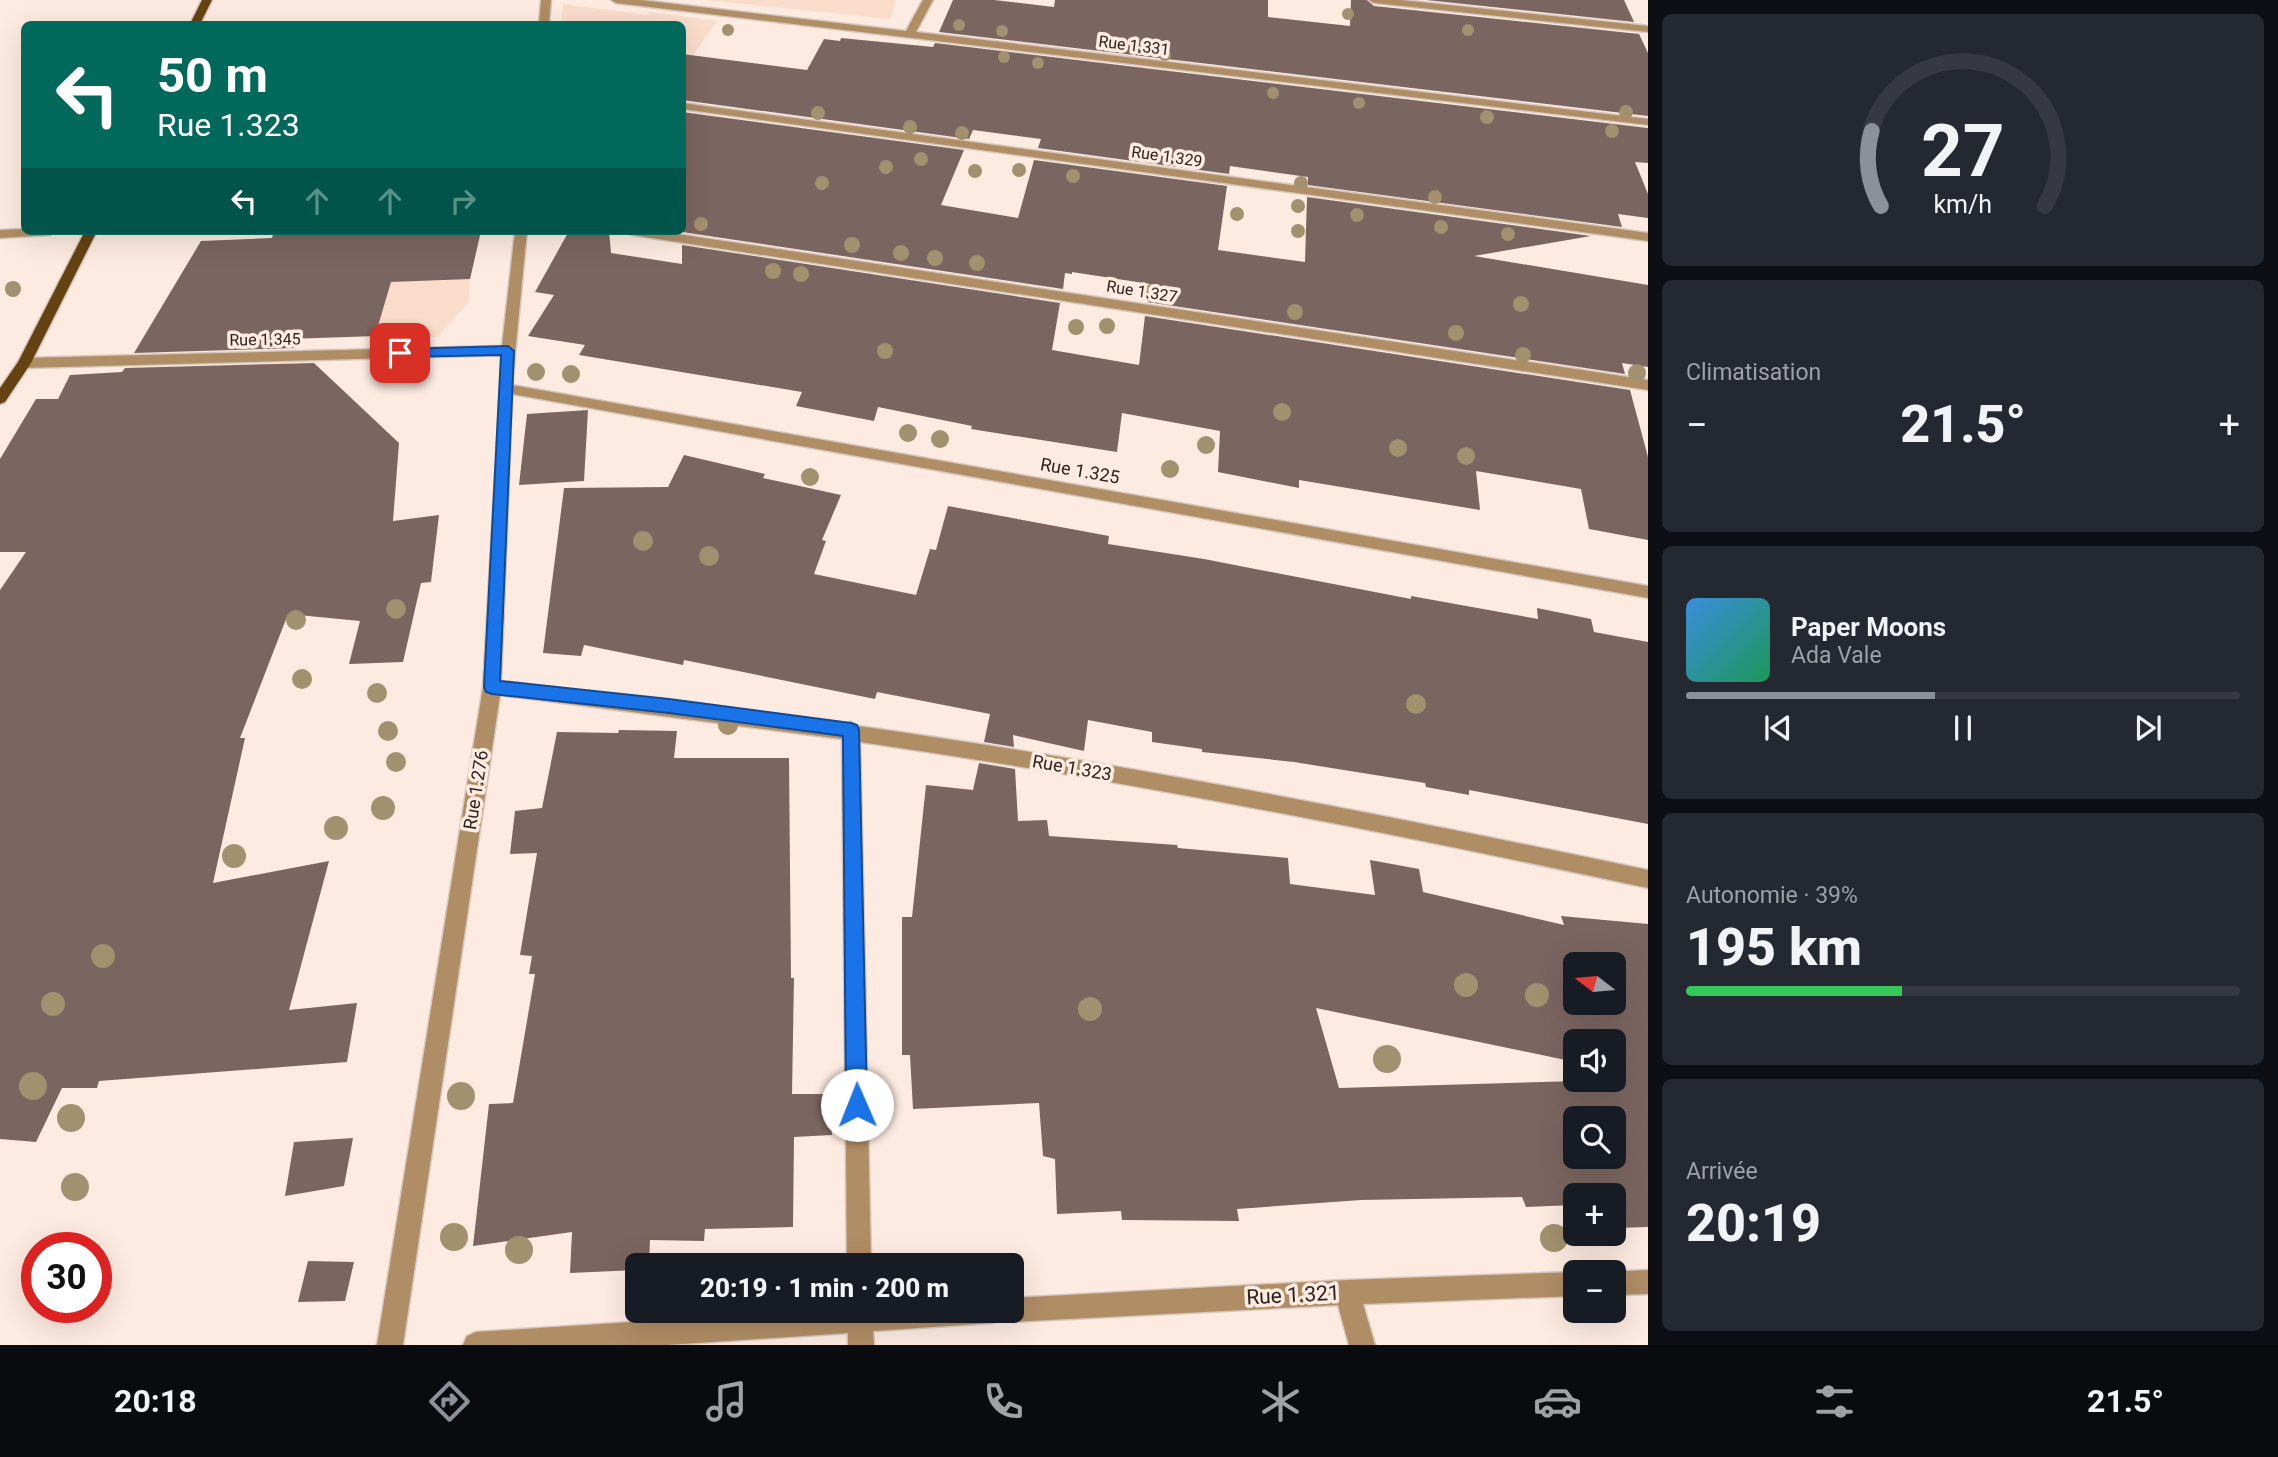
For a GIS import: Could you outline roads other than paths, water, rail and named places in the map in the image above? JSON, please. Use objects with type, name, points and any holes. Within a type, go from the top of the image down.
[{"type":"main road","points":[[197,21],[208,0]]},
{"type":"main road","points":[[0,399],[24,363],[89,235]]},
{"type":"street","points":[[544,21],[546,0]]},
{"type":"street","name":"Rue 1.331","points":[[616,0],[1648,122]]},
{"type":"street","points":[[910,34],[928,0]]},
{"type":"street","points":[[1374,0],[1648,29]]},
{"type":"street","name":"Rue 1.329","points":[[686,107],[1648,237]]},
{"type":"street","points":[[0,234],[21,233]]},
{"type":"street","name":"Rue 1.276","points":[[390,1345],[492,687],[505,388],[521,235]]},
{"type":"street","name":"Rue 1.327","points":[[658,235],[1648,385]]},
{"type":"street","name":"Rue 1.345","points":[[24,363],[508,351]]},
{"type":"street","name":"Rue 1.325","points":[[505,388],[1648,592]]},
{"type":"street","name":"Rue 1.323","points":[[492,687],[669,706],[851,730],[1303,807],[1648,879]]},
{"type":"street","points":[[851,730],[859,1253]]},
{"type":"street","points":[[1626,1283],[1648,1282]]},
{"type":"street","name":"Rue 1.321","points":[[1024,1309],[1347,1292],[1563,1284]]},
{"type":"street","points":[[1347,1292],[1362,1345]]},
{"type":"street","points":[[476,1345],[749,1323]]},
{"type":"street","points":[[860,1323],[861,1345]]}]
